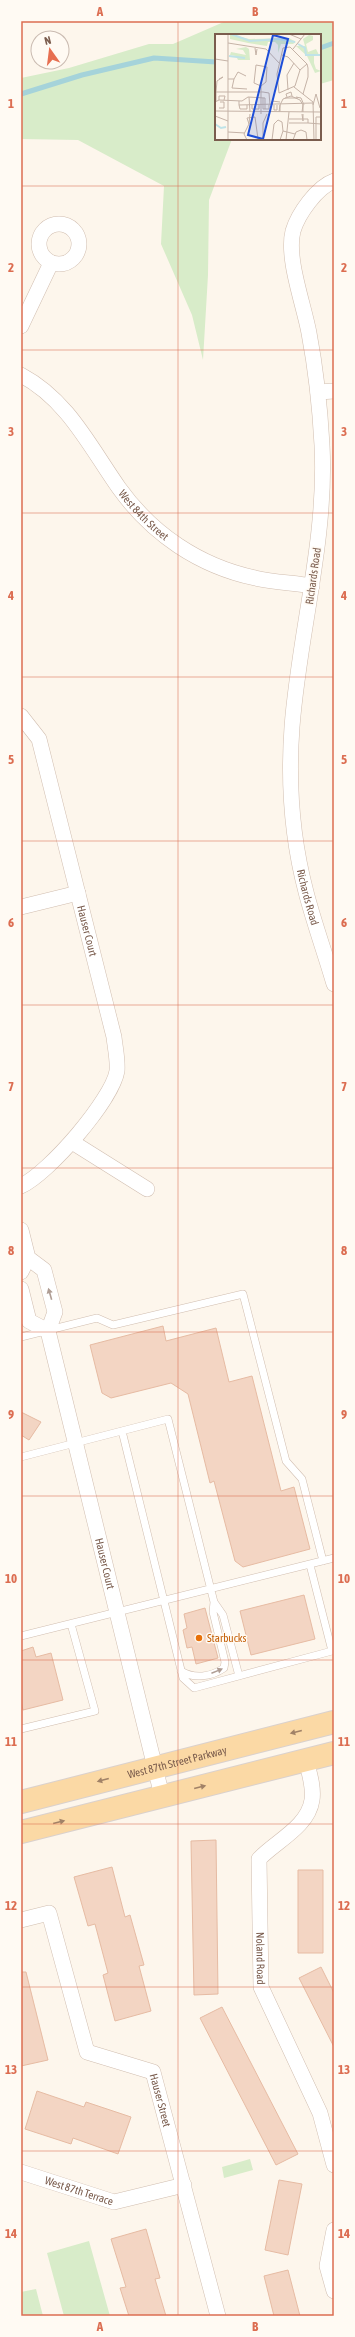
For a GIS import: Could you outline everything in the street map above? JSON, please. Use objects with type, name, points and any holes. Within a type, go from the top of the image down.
[{"type":"main road","name":"West 87th Street Parkway","points":[[21,1802],[334,1722]]},
{"type":"main road","points":[[21,1832],[334,1753]]},
{"type":"street","name":"Richards Road","points":[[334,181],[328,183],[303,208],[293,231],[292,251],[309,333],[318,392],[322,477],[320,522],[292,727],[291,789],[296,842],[306,891],[334,984]]},
{"type":"street","points":[[21,326],[51,263]]},
{"type":"street","name":"West 84th Street","points":[[21,375],[47,393],[69,415],[93,446],[128,499],[162,535],[188,553],[220,568],[255,578],[312,586]]},
{"type":"street","points":[[318,392],[334,391]]},
{"type":"street","name":"Hauser Court","points":[[21,716],[39,739],[114,1037],[117,1070],[113,1084],[72,1142],[57,1159],[21,1186]]},
{"type":"street","points":[[21,907],[78,893]]},
{"type":"street","points":[[72,1142],[147,1189]]},
{"type":"street","points":[[21,1230],[28,1258],[44,1270],[56,1312],[48,1331],[29,1321],[21,1289]]},
{"type":"street","points":[[21,1272],[28,1258]]},
{"type":"street","name":"Hauser Court","points":[[48,1331],[162,1796]]},
{"type":"street","name":"Noland Road","points":[[306,1760],[311,1784],[312,1800],[308,1813],[296,1828],[259,1860],[262,1987],[320,2113],[334,2165]]},
{"type":"street","name":"Hauser Street","points":[[21,1920],[49,1913],[87,2052],[153,2072],[218,2316]]},
{"type":"street","name":"West 87th Terrace","points":[[21,2172],[114,2202],[184,2186]]},
{"type":"street","points":[[334,2230],[327,2266],[334,2291]]},
{"type":"lane","points":[[21,1337],[97,1318],[113,1325],[243,1294],[286,1461],[302,1479],[323,1562]]},
{"type":"lane","points":[[21,1457],[168,1419],[211,1589],[214,1602],[213,1612],[225,1662],[224,1668],[219,1672],[197,1677],[190,1676],[181,1670]]},
{"type":"lane","points":[[122,1431],[183,1678],[194,1688],[332,1651],[310,1565]]},
{"type":"lane","points":[[21,1636],[323,1562],[334,1558]]},
{"type":"lane","points":[[214,1602],[223,1615],[239,1676]]},
{"type":"lane","points":[[21,1729],[95,1711],[71,1624]]},
{"type":"green space","points":[[226,21],[334,21],[334,80],[321,84],[321,34],[215,34],[215,140],[232,140],[209,200],[208,275],[203,360],[192,315],[161,244],[164,186],[78,140],[21,139],[21,78],[59,70],[70,70],[70,68],[149,44],[173,44]]},
{"type":"green space","points":[[250,2159],[253,2170],[224,2178],[222,2167]]},
{"type":"green space","points":[[89,2241],[110,2316],[64,2316],[47,2253]]},
{"type":"green space","points":[[36,2289],[43,2316],[21,2316],[21,2292]]},
{"type":"building","points":[[163,1326],[166,1341],[216,1328],[229,1382],[252,1376],[281,1491],[294,1487],[310,1549],[243,1567],[235,1561],[214,1481],[210,1483],[188,1394],[171,1383],[111,1398],[102,1393],[90,1345]]},
{"type":"building","points":[[21,1412],[41,1422],[29,1440],[21,1435]]},
{"type":"building","points":[[304,1595],[315,1639],[251,1655],[240,1611]]},
{"type":"building","name":"Starbucks","points":[[205,1608],[218,1658],[196,1664],[192,1647],[187,1648],[183,1630],[187,1628],[184,1614]]},
{"type":"building","points":[[33,1647],[36,1657],[51,1653],[63,1700],[23,1710],[21,1701],[21,1651]]},
{"type":"building","points":[[216,1840],[218,1994],[194,1995],[191,1841]]},
{"type":"building","points":[[112,1867],[125,1917],[130,1915],[144,1965],[139,1966],[151,2011],[115,2021],[103,1975],[108,1973],[95,1924],[88,1926],[74,1877]]},
{"type":"building","points":[[298,1870],[323,1870],[323,1953],[298,1953]]},
{"type":"building","points":[[321,1967],[334,1993],[334,2047],[299,1978]]},
{"type":"building","points":[[21,1972],[26,1972],[48,2060],[21,2066]]},
{"type":"building","points":[[222,2007],[298,2154],[276,2165],[200,2018]]},
{"type":"building","points":[[37,2091],[84,2107],[86,2102],[131,2117],[118,2154],[73,2138],[71,2144],[25,2129]]},
{"type":"building","points":[[279,2180],[302,2184],[288,2255],[265,2250]]},
{"type":"building","points":[[146,2229],[160,2278],[155,2279],[166,2316],[129,2316],[120,2288],[126,2287],[111,2239]]},
{"type":"building","points":[[288,2270],[300,2316],[274,2316],[264,2276]]},
{"type":"waterway","points":[[321,48],[334,43]]},
{"type":"waterway","points":[[21,94],[82,75],[154,58],[215,62]]},
{"type":"place","name":"Starbucks","points":[[199,1638]]}]
